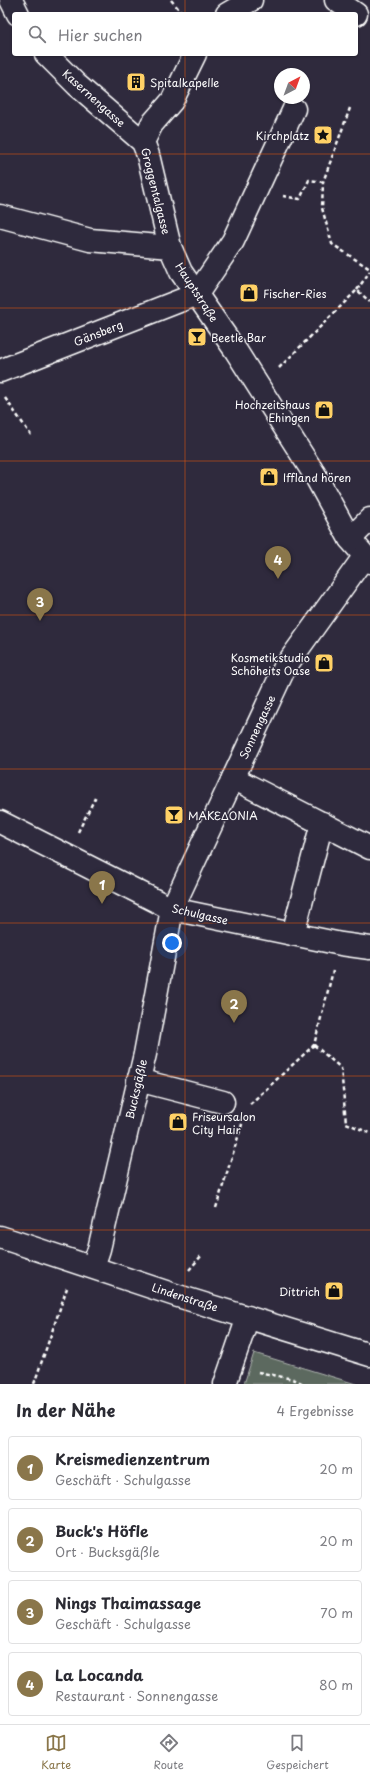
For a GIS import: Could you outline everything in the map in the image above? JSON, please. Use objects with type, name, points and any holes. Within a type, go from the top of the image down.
[{"type":"street","points":[[10,0],[17,12]]},
{"type":"street","points":[[230,12],[251,0]]},
{"type":"street","points":[[336,0],[353,12]]},
{"type":"street","points":[[358,15],[370,24]]},
{"type":"street","name":"Kasernengasse","points":[[48,56],[77,85],[143,142]]},
{"type":"street","name":"Groggentalgasse","points":[[170,247],[148,155],[143,142],[152,124],[172,101],[194,56]]},
{"type":"street","points":[[197,294],[233,241],[294,108]]},
{"type":"street","points":[[0,216],[90,240],[170,247]]},
{"type":"street","name":"Hauptstraße","points":[[170,247],[181,272],[236,351],[315,475],[350,540],[367,560]]},
{"type":"street","name":"Gänsberg","points":[[0,371],[197,294]]},
{"type":"street","points":[[350,540],[370,519]]},
{"type":"street","name":"Sonnengasse","points":[[172,909],[285,667],[367,560]]},
{"type":"street","points":[[233,778],[370,848]]},
{"type":"street","name":"Schulgasse","points":[[0,822],[172,909],[341,944],[370,948]]},
{"type":"street","points":[[293,934],[322,823]]},
{"type":"street","name":"Bucksgäßle","points":[[85,1264],[99,1248],[138,1080],[172,909]]},
{"type":"street","points":[[138,1080],[222,1102]]},
{"type":"street","name":"Lindenstraße","points":[[0,1238],[370,1355]]},
{"type":"street","points":[[228,1375],[248,1317]]},
{"type":"path","points":[[171,0],[181,12]]},
{"type":"path","points":[[285,361],[357,290],[370,270],[332,244],[322,208],[323,182],[350,108]]},
{"type":"path","points":[[293,199],[300,199],[309,180],[323,182]]},
{"type":"path","points":[[357,290],[370,302]]},
{"type":"path","points":[[4,397],[31,434]]},
{"type":"path","points":[[67,856],[96,796]]},
{"type":"path","points":[[248,1106],[314,1045],[341,944]]},
{"type":"path","points":[[314,1045],[340,1068],[346,1122],[370,1133]]},
{"type":"path","points":[[216,1208],[245,1116]]},
{"type":"path","points":[[34,1384],[85,1264]]},
{"type":"path","points":[[228,1375],[293,1379],[304,1384]]},
{"type":"green space","points":[[254,1353],[356,1384],[244,1384]]},
{"type":"place","name":"Spitalkapelle","points":[[136,82]]},
{"type":"place","name":"Kirchplatz","points":[[323,135]]},
{"type":"place","name":"Fischer-Ries","points":[[249,293]]},
{"type":"place","name":"Beetle Bar","points":[[197,337]]},
{"type":"place","name":"Hochzeitshaus Ehingen","points":[[324,410]]},
{"type":"place","name":"Iffland hören","points":[[269,477]]},
{"type":"place","name":"La Locanda","points":[[278,579]]},
{"type":"place","name":"Nings Thaimassage","points":[[40,621]]},
{"type":"place","name":"Kosmetikstudio Schöheits Oase","points":[[324,663]]},
{"type":"place","name":"MAKƐΔONIA","points":[[174,815]]},
{"type":"place","name":"Kreismedienzentrum","points":[[102,904]]},
{"type":"place","name":"Buck's Höfle","points":[[234,1023]]},
{"type":"place","name":"Friseursalon City Hair","points":[[178,1122]]},
{"type":"place","name":"Dittrich","points":[[334,1291]]}]
